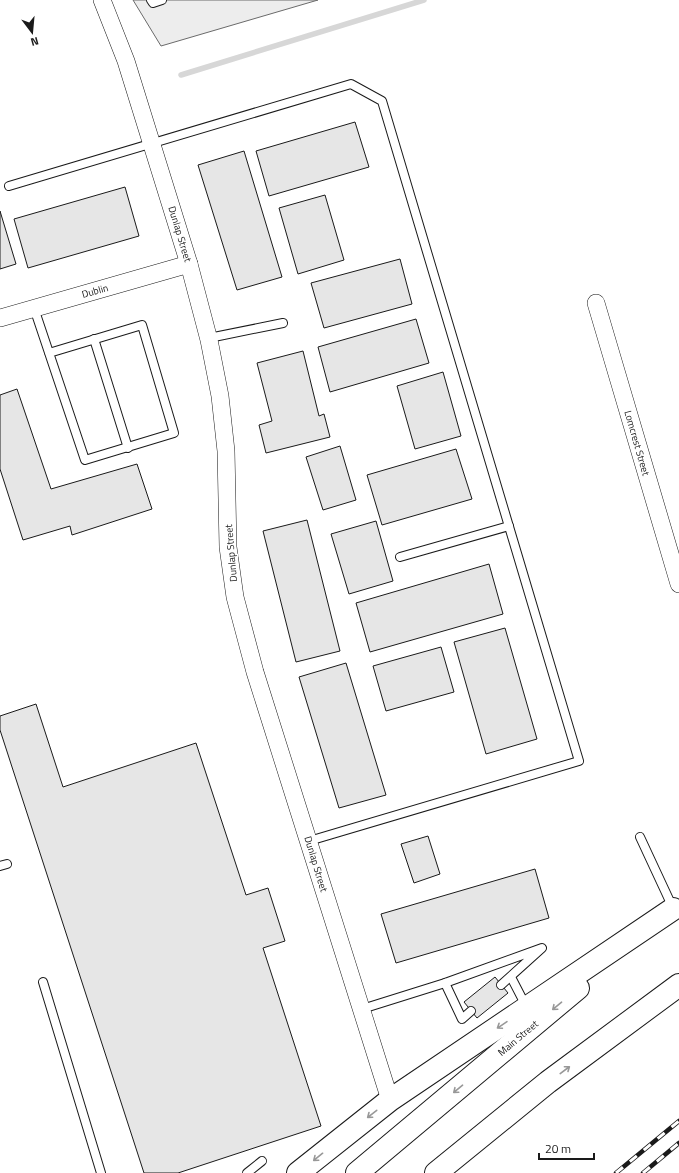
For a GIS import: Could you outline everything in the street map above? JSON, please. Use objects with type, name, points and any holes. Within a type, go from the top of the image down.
[{"type":"highway","points":[[298,1173],[390,1100],[676,907]]},
{"type":"highway","name":"Main Street","points":[[357,1173],[676,907]]},
{"type":"highway","points":[[436,1173],[548,1082],[679,985]]},
{"type":"highway","points":[[453,1173],[548,1082]]},
{"type":"street","name":"Dunlap Street","points":[[102,0],[126,61],[152,143],[189,264],[209,338],[220,396],[226,451],[228,547],[235,597],[255,672],[390,1100]]},
{"type":"street","name":"Dublin","points":[[0,318],[189,264]]},
{"type":"street","name":"Lomcrest Street","points":[[596,303],[679,584]]},
{"type":"lane","points":[[151,0],[153,3],[162,0]]},
{"type":"lane","points":[[9,186],[351,84],[382,101],[579,761],[309,841]]},
{"type":"lane","points":[[34,308],[49,353],[85,460],[174,433],[142,325],[49,353]]},
{"type":"lane","points":[[209,338],[283,323]]},
{"type":"lane","points":[[94,339],[128,448]]},
{"type":"lane","points":[[400,557],[509,526]]},
{"type":"lane","points":[[640,837],[676,907]]},
{"type":"lane","points":[[362,1009],[445,983],[542,948],[502,985]]},
{"type":"lane","points":[[511,977],[527,1008]]},
{"type":"lane","points":[[43,982],[101,1173]]},
{"type":"lane","points":[[445,983],[462,1019],[471,1011]]},
{"type":"lane","points":[[247,1173],[262,1161]]},
{"type":"shaded area","points":[[133,0],[318,0],[161,46]]},
{"type":"building","points":[[355,122],[369,167],[269,196],[256,151]]},
{"type":"building","points":[[244,151],[282,277],[237,290],[198,165]]},
{"type":"building","points":[[125,187],[139,236],[28,268],[14,219]]},
{"type":"building","points":[[325,195],[344,260],[298,274],[279,208]]},
{"type":"building","points":[[0,211],[16,264],[0,269]]},
{"type":"building","points":[[400,259],[412,304],[324,328],[311,283]]},
{"type":"building","points":[[416,319],[429,363],[330,392],[318,347]]},
{"type":"building","points":[[303,351],[319,416],[324,414],[330,437],[266,453],[259,425],[272,421],[257,363]]},
{"type":"building","points":[[443,372],[461,436],[415,449],[397,386]]},
{"type":"building","points":[[17,389],[51,489],[137,464],[152,509],[72,535],[70,526],[23,540],[0,469],[0,395]]},
{"type":"building","points":[[340,446],[356,500],[323,510],[306,457]]},
{"type":"building","points":[[456,449],[472,499],[382,525],[367,475]]},
{"type":"building","points":[[307,520],[340,651],[296,662],[263,531]]},
{"type":"building","points":[[376,521],[393,581],[349,594],[331,534]]},
{"type":"building","points":[[489,564],[503,614],[370,652],[356,603]]},
{"type":"building","points":[[505,628],[537,739],[486,754],[454,642]]},
{"type":"building","points":[[441,647],[454,692],[386,711],[373,666]]},
{"type":"building","points":[[346,663],[386,795],[339,808],[299,677]]},
{"type":"building","points":[[36,704],[63,787],[196,743],[246,895],[268,888],[285,941],[263,948],[321,1126],[178,1173],[144,1173],[0,730],[0,716]]},
{"type":"building","points":[[428,836],[440,874],[414,883],[401,844]]},
{"type":"building","points":[[535,869],[549,918],[396,963],[381,914]]},
{"type":"building","points":[[495,977],[508,993],[477,1018],[464,1002]]},
{"type":"waterway","points":[[181,75],[424,0]]},
{"type":"railway","points":[[616,1173],[679,1121]]},
{"type":"railway","points":[[643,1173],[679,1143]]}]
